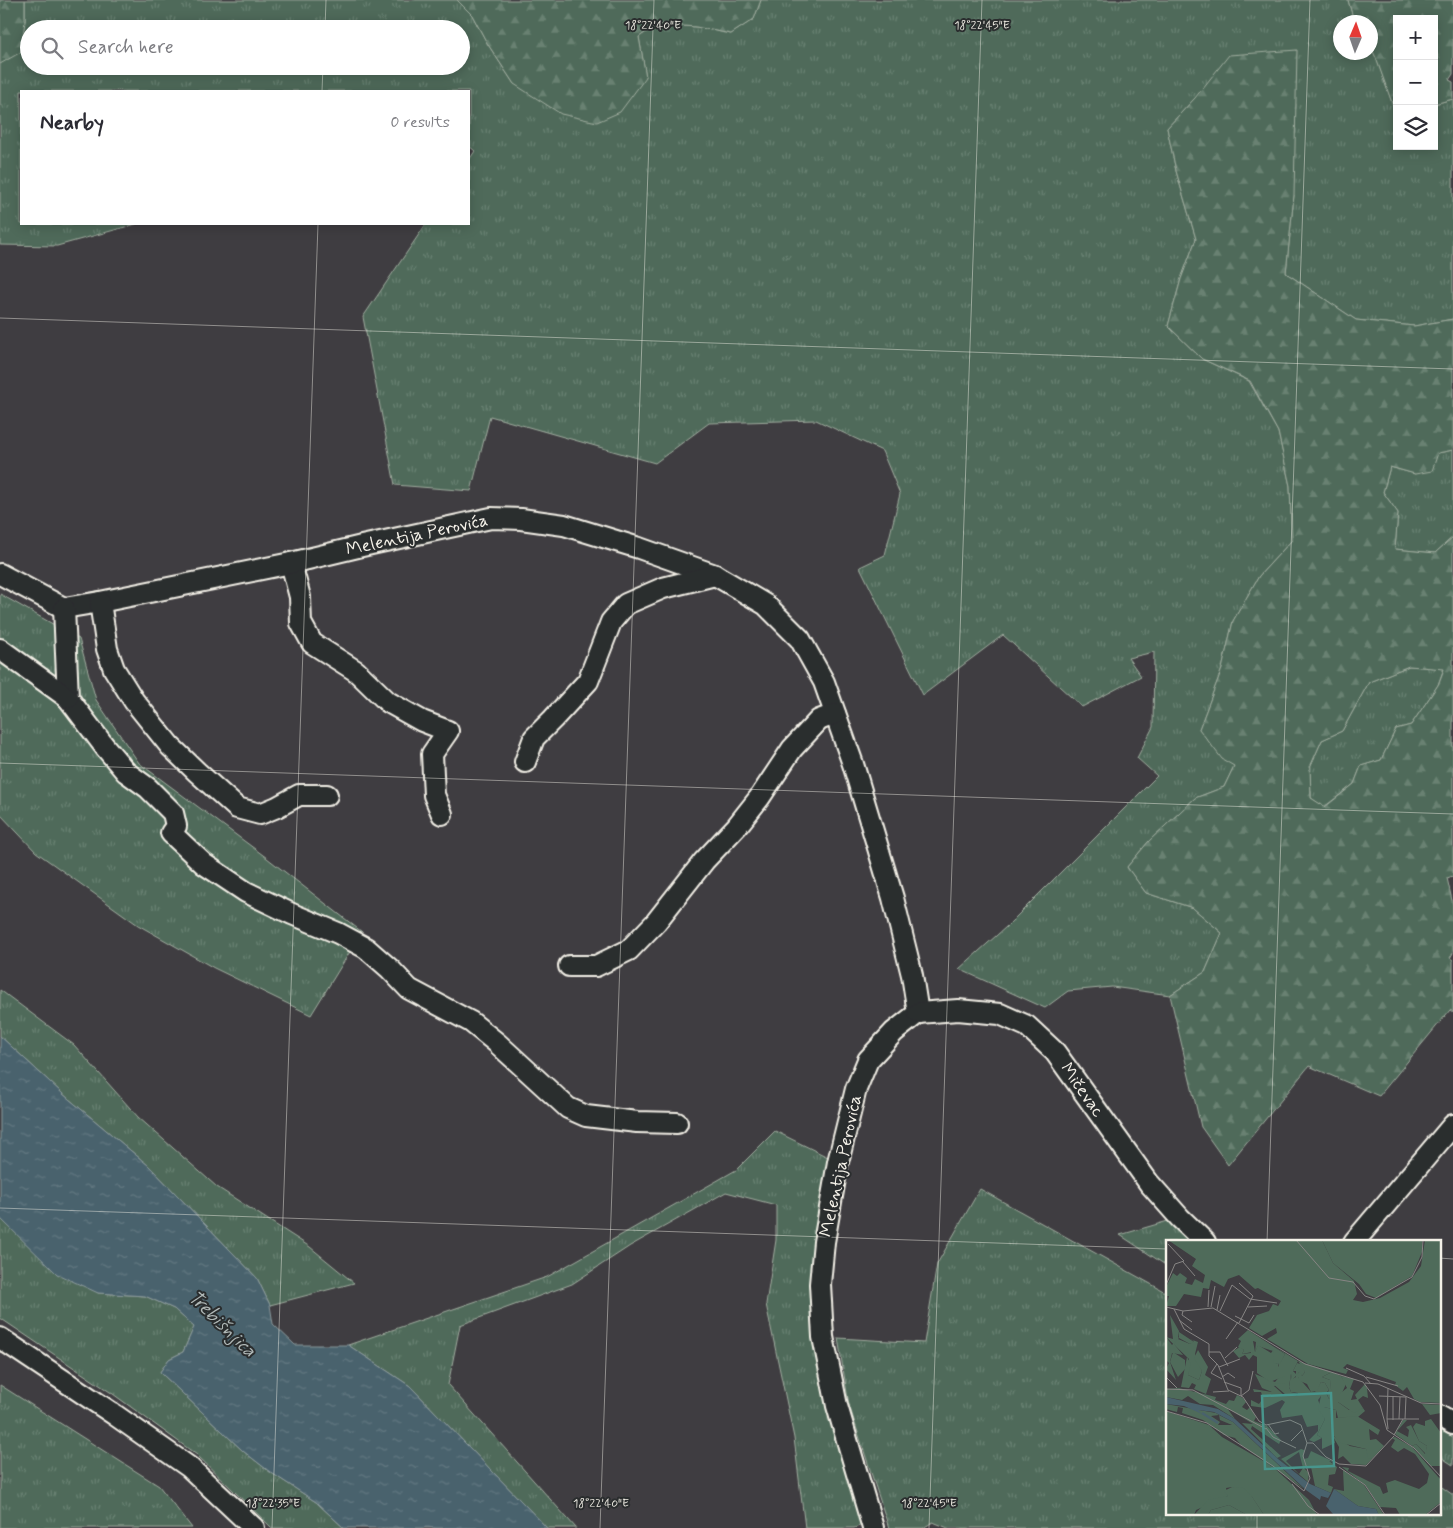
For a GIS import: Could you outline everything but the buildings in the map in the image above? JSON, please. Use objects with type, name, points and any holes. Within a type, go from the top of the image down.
[{"type":"street","name":"Melentija Perovića","points":[[64,608],[291,563],[491,518],[521,519],[564,525],[639,548],[716,575],[766,605],[800,639],[824,682],[853,764],[893,898],[912,975],[918,1013],[894,1032],[868,1060],[856,1089],[838,1162],[824,1242],[820,1284],[823,1337],[837,1406],[873,1528]]},
{"type":"street","points":[[291,563],[300,597],[301,623],[312,643],[356,671],[388,702],[422,721],[448,731],[432,754],[434,795],[442,814]]},
{"type":"street","points":[[0,574],[64,608],[68,698]]},
{"type":"street","points":[[525,762],[534,738],[588,681],[611,622],[626,604],[663,588],[716,575]]},
{"type":"street","points":[[100,602],[108,649],[114,669],[134,701],[170,746],[231,803],[237,808],[260,814],[298,795],[327,795]]},
{"type":"street","points":[[0,649],[68,698],[126,772],[148,788],[173,813],[176,826],[171,833],[204,864],[246,892],[338,933],[366,948],[409,988],[471,1022],[497,1043],[568,1108],[586,1116],[637,1122],[676,1123]]},
{"type":"street","points":[[569,966],[596,966],[629,950],[656,922],[704,861],[737,826],[760,797],[792,749],[819,720],[835,714]]},
{"type":"street","name":"Mičevac","points":[[918,1013],[958,1010],[1000,1014],[1027,1026],[1056,1052],[1149,1183],[1180,1218],[1203,1240]]},
{"type":"street","points":[[1356,1240],[1453,1126]]},
{"type":"street","points":[[0,1338],[189,1467],[254,1528]]},
{"type":"street","points":[[1440,1417],[1453,1424]]},
{"type":"green space","points":[[0,0],[25,0],[25,20],[20,20],[20,53],[0,64]]},
{"type":"green space","points":[[25,0],[457,0],[472,15],[487,43],[514,84],[646,77],[639,37],[658,24],[696,27],[731,34],[754,19],[761,0],[1348,0],[1353,15],[1333,15],[1333,60],[1377,60],[1393,105],[1393,150],[1438,150],[1438,103],[1453,99],[1453,319],[1414,326],[1356,320],[1286,273],[1294,195],[1195,98],[1167,128],[1176,171],[1196,239],[1181,279],[1168,326],[1202,359],[1249,381],[1278,432],[1290,486],[1292,540],[1259,576],[1233,621],[1222,669],[1199,729],[1234,766],[1224,787],[1195,798],[1149,841],[1127,867],[1146,893],[1193,908],[1222,933],[1205,972],[1170,995],[1112,987],[1068,991],[1045,1008],[959,969],[1006,927],[1157,776],[1137,758],[1153,727],[1154,652],[1128,658],[1141,676],[1082,707],[1003,635],[923,695],[860,567],[885,555],[900,494],[882,451],[816,420],[709,423],[655,463],[490,416],[471,491],[395,485],[363,317],[425,225],[470,225],[470,158],[475,151],[470,147],[470,90],[20,90],[20,225],[132,225],[57,246],[0,245],[0,64],[20,30],[20,75],[470,75],[470,20],[25,20]]},
{"type":"green space","points":[[457,0],[761,0],[754,19],[731,34],[696,27],[658,24],[639,37],[646,77],[620,112],[597,122],[561,114],[514,84],[487,43],[472,15]]},
{"type":"green space","points":[[1348,0],[1453,0],[1453,74],[1449,80],[1453,82],[1453,99],[1438,103],[1438,15],[1393,15],[1393,106],[1377,60],[1378,15],[1352,14]]},
{"type":"green space","points":[[1297,50],[1294,195],[1286,273],[1356,320],[1414,326],[1453,319],[1453,450],[1438,453],[1432,471],[1415,474],[1390,467],[1383,492],[1398,513],[1395,549],[1435,553],[1453,537],[1453,876],[1447,878],[1453,905],[1453,953],[1450,958],[1453,960],[1453,1012],[1450,1010],[1379,1096],[1309,1066],[1228,1165],[1201,1127],[1170,995],[1205,972],[1222,933],[1193,908],[1146,893],[1127,867],[1149,841],[1195,798],[1224,787],[1234,766],[1222,759],[1199,729],[1222,669],[1233,621],[1259,576],[1292,540],[1290,486],[1278,432],[1250,381],[1202,359],[1168,326],[1181,279],[1196,239],[1176,171],[1167,128],[1195,98],[1229,55]],"holes":[[[1409,666],[1444,669],[1438,685],[1411,725],[1396,729],[1381,760],[1361,766],[1354,784],[1325,807],[1311,798],[1310,767],[1322,740],[1342,731],[1369,682]]]},
{"type":"green space","points":[[1453,450],[1453,537],[1435,553],[1395,549],[1398,513],[1383,492],[1390,467],[1415,474],[1438,453]]},
{"type":"green space","points":[[0,594],[79,639],[96,700],[139,763],[267,858],[362,932],[311,1015],[214,968],[138,925],[36,852],[0,814]]},
{"type":"green space","points":[[1409,666],[1444,668],[1438,685],[1411,725],[1396,729],[1381,760],[1361,766],[1354,784],[1324,807],[1311,798],[1310,767],[1322,740],[1342,731],[1369,682]]},
{"type":"green space","points":[[0,990],[74,1045],[138,1117],[217,1187],[310,1247],[354,1283],[270,1305],[257,1278],[149,1166],[63,1094],[0,1036]]},
{"type":"green space","points":[[775,1131],[838,1162],[820,1284],[871,1522],[854,1528],[805,1528],[794,1438],[766,1304],[776,1240],[776,1205],[726,1192],[630,1246],[572,1284],[460,1325],[448,1385],[576,1528],[547,1528],[410,1386],[348,1345],[547,1277],[736,1170]]},
{"type":"green space","points":[[980,1189],[1166,1292],[1166,1516],[1440,1516],[1440,1486],[1453,1495],[1453,1528],[948,1528],[933,1522],[923,1528],[889,1528],[849,1405],[838,1338],[924,1343],[937,1264]]},
{"type":"green space","points":[[0,1218],[98,1293],[145,1296],[174,1309],[194,1327],[183,1352],[169,1359],[160,1372],[243,1451],[270,1472],[316,1502],[344,1528],[272,1528],[197,1455],[113,1394],[0,1318]]},
{"type":"green space","points":[[1168,1221],[1187,1240],[1166,1240],[1166,1265],[1120,1235]]},
{"type":"green space","points":[[0,1385],[159,1486],[192,1528],[0,1528]]},
{"type":"green space","points":[[1440,1430],[1453,1437],[1453,1465],[1440,1457]]},
{"type":"water","name":"Trebišnjica","points":[[0,1036],[63,1094],[149,1166],[257,1278],[270,1305],[273,1324],[295,1345],[348,1345],[410,1386],[547,1528],[344,1528],[316,1502],[270,1472],[243,1451],[160,1372],[169,1359],[183,1352],[194,1327],[174,1309],[145,1296],[98,1293],[57,1274],[0,1218]]}]
